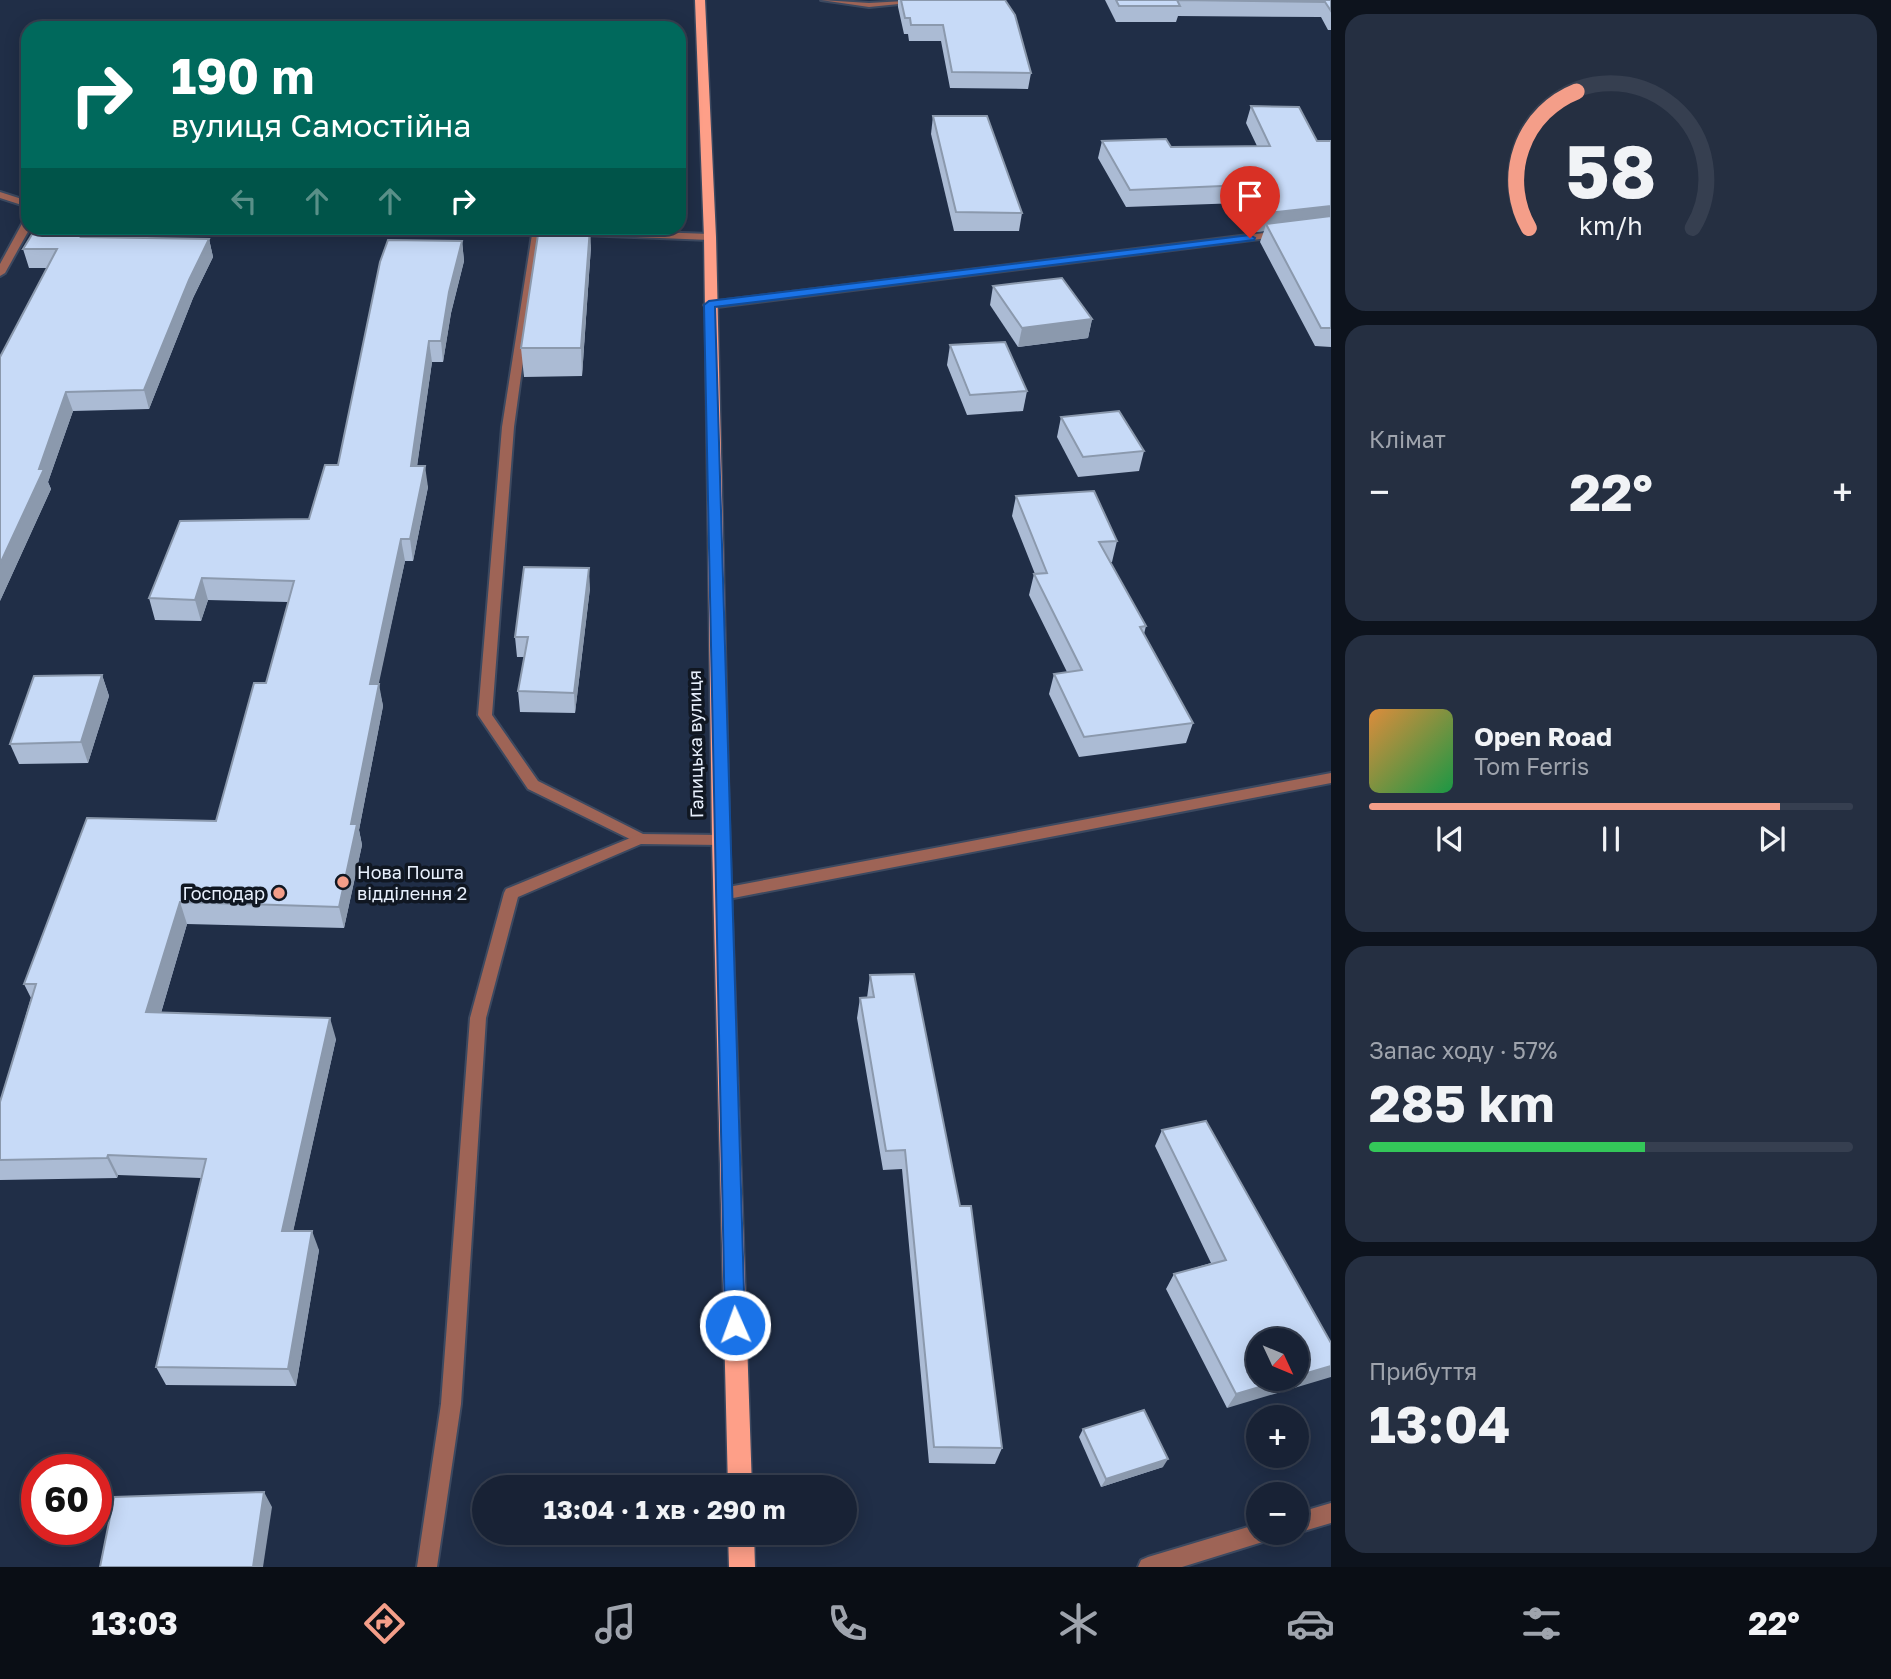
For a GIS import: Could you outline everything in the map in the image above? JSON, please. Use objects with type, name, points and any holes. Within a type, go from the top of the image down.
[{"type":"main road","name":"Галицька вулиця","points":[[700,0],[710,237],[709,305],[721,840],[740,1475]]},
{"type":"main road","points":[[741,1545],[742,1567]]},
{"type":"street","points":[[825,0],[869,5],[919,0]]},
{"type":"street","points":[[0,195],[21,202]]},
{"type":"street","points":[[709,305],[1290,233]]},
{"type":"street","points":[[0,273],[21,235]]},
{"type":"street","points":[[535,235],[508,427],[485,715],[533,785],[640,839]]},
{"type":"street","points":[[660,235],[710,237]]},
{"type":"street","points":[[723,894],[1331,778]]},
{"type":"street","points":[[427,1567],[451,1404],[478,1018],[511,893],[640,839],[721,840]]},
{"type":"street","points":[[1309,1519],[1331,1513]]},
{"type":"street","points":[[1147,1567],[1246,1538]]},
{"type":"building","points":[[901,0],[1005,0],[1015,15],[1031,73],[952,72],[943,25],[911,25],[910,18],[905,18]]},
{"type":"building","points":[[1116,0],[1177,0],[1180,6],[1119,6]]},
{"type":"building","points":[[1177,0],[1331,0],[1331,11],[1325,2]]},
{"type":"building","points":[[1251,106],[1299,107],[1317,141],[1331,141],[1331,206],[1260,214],[1245,185],[1130,190],[1102,141],[1166,139],[1171,147],[1270,146]]},
{"type":"building","points":[[933,116],[987,116],[1022,213],[956,212]]},
{"type":"building","points":[[1331,216],[1331,328],[1321,328],[1266,224]]},
{"type":"building","points":[[32,235],[209,239],[189,280],[144,390],[66,392],[39,469],[44,469],[0,564],[0,357],[57,249],[23,249]]},
{"type":"building","points":[[538,235],[589,235],[581,348],[521,348]]},
{"type":"building","points":[[388,240],[462,241],[449,292],[441,341],[429,341],[411,466],[425,466],[410,539],[401,539],[370,684],[379,684],[351,824],[357,824],[339,907],[180,902],[146,1012],[330,1018],[282,1231],[312,1231],[288,1369],[156,1367],[206,1159],[108,1155],[107,1158],[0,1160],[0,1102],[36,984],[24,984],[87,818],[216,821],[254,683],[266,683],[294,581],[202,578],[195,600],[149,598],[180,521],[309,519],[325,465],[338,465],[380,262]]},
{"type":"building","points":[[1062,278],[1092,319],[1022,328],[993,286]]},
{"type":"building","points":[[1005,342],[1027,391],[970,395],[950,345]]},
{"type":"building","points":[[1119,411],[1144,451],[1083,457],[1061,417]]},
{"type":"building","points":[[1094,491],[1117,541],[1099,542],[1146,626],[1140,627],[1193,723],[1084,737],[1054,674],[1082,670],[1034,574],[1047,573],[1016,496]]},
{"type":"building","points":[[524,567],[589,568],[574,693],[518,691],[528,637],[515,637]]},
{"type":"building","points":[[102,675],[81,742],[10,744],[34,676]]},
{"type":"building","points":[[914,974],[960,1206],[971,1206],[1002,1448],[934,1447],[905,1150],[886,1151],[860,998],[874,997],[870,975]]},
{"type":"building","points":[[1206,1121],[1331,1343],[1331,1366],[1309,1372],[1309,1328],[1246,1328],[1246,1391],[1236,1394],[1174,1274],[1226,1260],[1162,1130]]},
{"type":"building","points":[[1144,1410],[1168,1459],[1106,1479],[1083,1429]]},
{"type":"building","points":[[264,1492],[253,1567],[100,1567],[104,1545],[112,1545],[114,1497]]},
{"type":"place","name":"Нова Пошта відділення 2","points":[[343,882]]},
{"type":"place","name":"Господар","points":[[279,893]]},
{"type":"route","points":[[735,1325],[709,305],[1250,238]]}]
